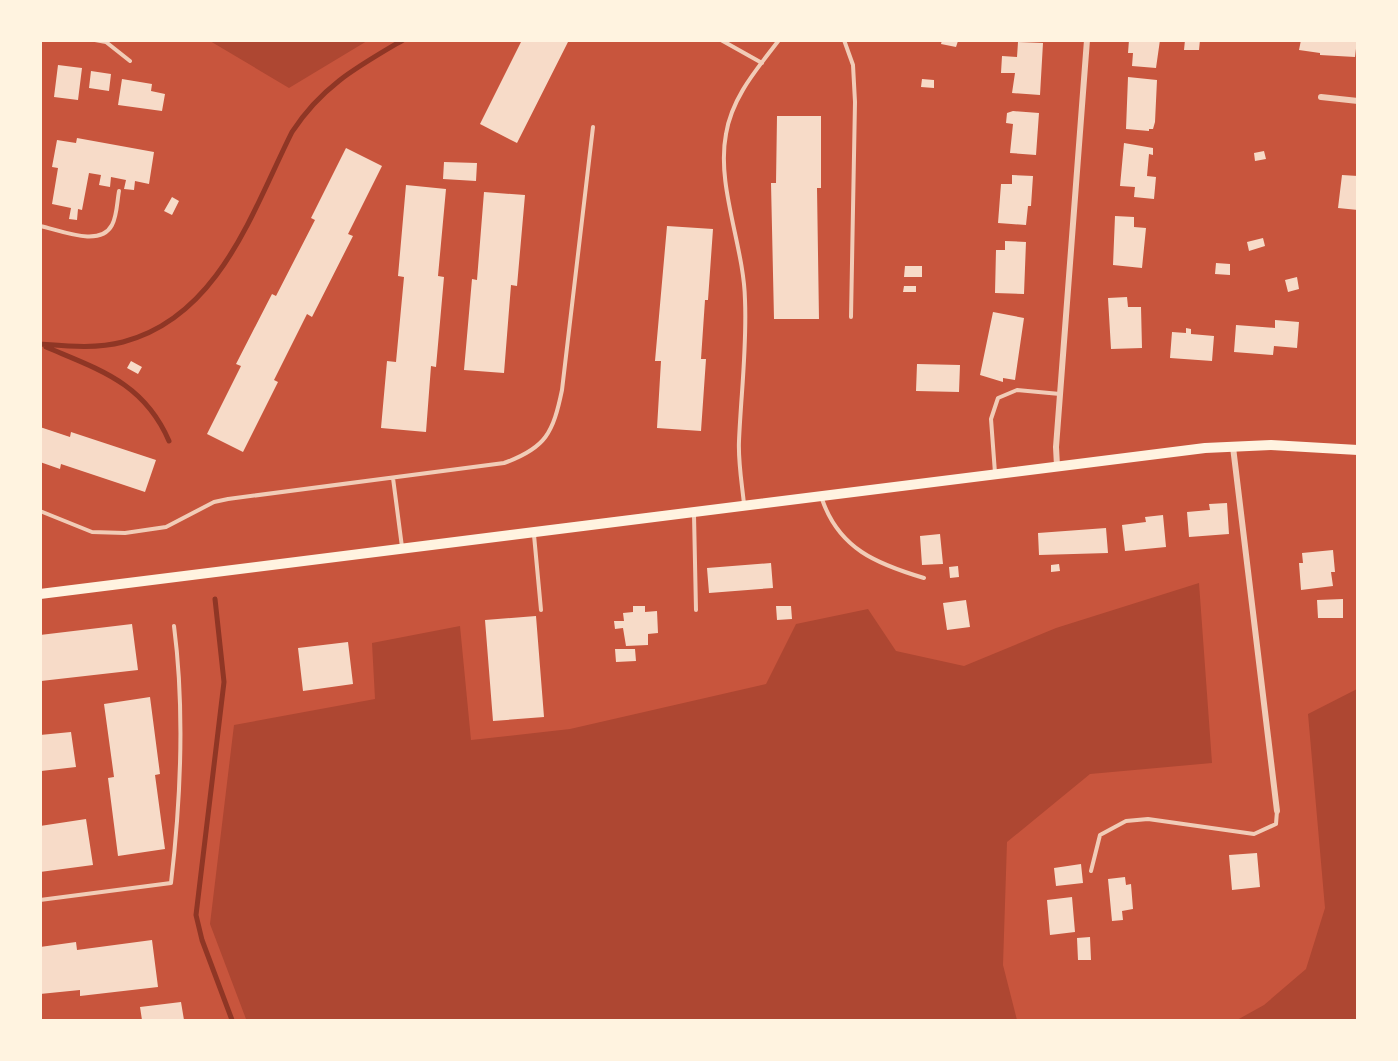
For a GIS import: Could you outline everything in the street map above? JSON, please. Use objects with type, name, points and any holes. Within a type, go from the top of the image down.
[{"type":"main road","points":[[40,594],[1057,466],[1233,447],[1306,445],[1358,450]]},
{"type":"street","points":[[1057,466],[1060,394],[1087,40]]},
{"type":"street","points":[[1321,97],[1358,100]]},
{"type":"street","points":[[1233,447],[1277,811]]},
{"type":"lane","points":[[95,40],[106,42],[130,61]]},
{"type":"lane","points":[[721,40],[762,63]]},
{"type":"lane","points":[[744,505],[738,443],[745,364],[745,298],[723,149],[736,100],[780,40]]},
{"type":"lane","points":[[844,40],[853,65],[855,102],[851,317]]},
{"type":"lane","points":[[40,511],[92,532],[125,533],[166,527],[214,502],[228,499],[504,463],[530,454],[540,445],[552,426],[562,390],[593,128]]},
{"type":"lane","points":[[40,226],[96,238],[106,233],[113,224],[119,191]]},
{"type":"lane","points":[[995,474],[991,419],[998,398],[1017,390],[1060,394]]},
{"type":"lane","points":[[393,478],[402,547]]},
{"type":"lane","points":[[820,495],[846,543],[884,566],[924,578]]},
{"type":"lane","points":[[694,511],[696,610]]},
{"type":"lane","points":[[533,531],[541,610]]},
{"type":"lane","points":[[40,900],[171,883],[176,842],[180,709],[179,670],[174,626]]},
{"type":"lane","points":[[1091,871],[1100,835],[1126,821],[1148,819],[1254,834],[1276,824],[1277,811]]},
{"type":"shaded area","points":[[210,41],[367,41],[289,88]]},
{"type":"shaded area","points":[[1199,583],[1212,763],[1090,774],[1007,842],[1003,965],[1017,1020],[246,1019],[210,924],[234,725],[375,699],[372,643],[460,626],[471,740],[570,729],[766,684],[796,624],[868,609],[896,651],[964,666],[1056,628]]},
{"type":"shaded area","points":[[1357,689],[1357,1020],[1237,1020],[1264,1005],[1306,969],[1325,908],[1308,714]]},
{"type":"building","points":[[522,40],[569,40],[517,143],[480,124]]},
{"type":"building","points":[[942,40],[958,41],[956,47],[941,44]]},
{"type":"building","points":[[1129,40],[1160,40],[1156,68],[1132,66],[1133,53],[1128,53]]},
{"type":"building","points":[[1185,40],[1200,40],[1199,50],[1184,50]]},
{"type":"building","points":[[1301,40],[1357,40],[1355,57],[1320,55],[1320,53],[1299,50]]},
{"type":"building","points":[[1018,42],[1043,43],[1040,95],[1012,93],[1015,73],[1001,73],[1002,56],[1017,57]]},
{"type":"building","points":[[58,65],[82,68],[78,100],[54,97]]},
{"type":"building","points":[[91,71],[111,74],[109,91],[89,88]]},
{"type":"building","points":[[1128,77],[1157,80],[1155,122],[1153,129],[1149,131],[1126,129]]},
{"type":"building","points":[[122,79],[152,84],[151,91],[165,94],[162,111],[118,105]]},
{"type":"building","points":[[922,79],[934,80],[934,88],[921,87]]},
{"type":"building","points":[[1013,111],[1039,113],[1036,155],[1010,153],[1013,124],[1006,123],[1007,113]]},
{"type":"building","points":[[777,116],[821,116],[821,188],[817,188],[819,319],[774,319],[771,183],[776,183]]},
{"type":"building","points":[[77,138],[154,152],[149,184],[135,181],[134,190],[124,189],[126,180],[111,177],[110,187],[99,185],[101,175],[89,173],[82,210],[78,209],[77,220],[69,219],[71,208],[52,204],[58,168],[52,167],[57,140],[76,143]]},
{"type":"building","points":[[1124,143],[1153,148],[1153,155],[1149,154],[1147,176],[1156,177],[1154,199],[1134,197],[1135,187],[1120,186]]},
{"type":"building","points":[[346,148],[382,166],[348,234],[353,236],[312,317],[307,314],[274,380],[278,382],[243,452],[207,434],[241,366],[236,364],[272,294],[276,296],[315,220],[311,218]]},
{"type":"building","points":[[1264,151],[1266,159],[1255,161],[1254,153]]},
{"type":"building","points":[[444,162],[477,163],[476,181],[443,179]]},
{"type":"building","points":[[1012,175],[1033,176],[1031,206],[1028,206],[1026,225],[998,223],[1001,184],[1012,184]]},
{"type":"building","points":[[1342,175],[1358,176],[1358,210],[1338,208]]},
{"type":"building","points":[[406,185],[446,189],[438,276],[444,277],[436,367],[431,366],[426,432],[381,428],[387,361],[396,362],[404,277],[398,276]]},
{"type":"building","points":[[484,192],[525,195],[517,286],[511,285],[504,373],[464,370],[472,279],[477,280]]},
{"type":"building","points":[[172,197],[179,201],[172,215],[164,211]]},
{"type":"building","points":[[1115,216],[1134,217],[1134,227],[1146,228],[1142,268],[1113,265]]},
{"type":"building","points":[[667,226],[713,229],[701,359],[706,359],[701,431],[657,428],[661,361],[655,361]]},
{"type":"building","points":[[1263,238],[1265,246],[1249,251],[1247,242]]},
{"type":"building","points":[[1005,241],[1026,242],[1024,294],[995,293],[996,250],[1005,250]]},
{"type":"building","points":[[1216,263],[1230,264],[1230,275],[1215,274]]},
{"type":"building","points":[[905,266],[922,266],[922,277],[904,277]]},
{"type":"building","points":[[1297,277],[1299,289],[1288,292],[1285,280]]},
{"type":"building","points":[[904,286],[916,286],[916,292],[903,292]]},
{"type":"building","points":[[1127,297],[1128,307],[1141,307],[1142,348],[1111,349],[1108,298]]},
{"type":"building","points":[[993,312],[1024,318],[1015,380],[1003,378],[1003,382],[980,375]]},
{"type":"building","points":[[1275,320],[1299,322],[1297,348],[1274,346],[1273,355],[1234,352],[1236,325],[1275,328]]},
{"type":"building","points":[[1186,328],[1191,329],[1191,334],[1214,336],[1212,361],[1170,358],[1172,332],[1186,333]]},
{"type":"building","points":[[131,361],[142,367],[138,374],[127,368]]},
{"type":"building","points":[[917,364],[960,365],[959,392],[916,391]]},
{"type":"building","points":[[40,427],[70,437],[71,432],[156,460],[145,492],[61,464],[60,469],[40,462]]},
{"type":"building","points":[[1227,503],[1229,534],[1189,537],[1187,512],[1210,510],[1209,504]]},
{"type":"building","points":[[1163,515],[1166,547],[1125,551],[1122,525],[1146,522],[1145,517]]},
{"type":"building","points":[[1106,528],[1108,553],[1039,555],[1038,533]]},
{"type":"building","points":[[940,534],[943,564],[922,565],[920,536]]},
{"type":"building","points":[[1333,550],[1335,572],[1331,572],[1333,586],[1301,590],[1299,563],[1303,563],[1302,553]]},
{"type":"building","points":[[771,563],[773,588],[709,593],[707,568]]},
{"type":"building","points":[[1059,564],[1060,571],[1051,572],[1051,565]]},
{"type":"building","points":[[958,566],[959,577],[950,578],[949,567]]},
{"type":"building","points":[[1343,599],[1343,618],[1318,618],[1317,600]]},
{"type":"building","points":[[966,600],[970,627],[947,630],[943,603]]},
{"type":"building","points":[[633,606],[645,606],[645,612],[657,611],[658,633],[648,634],[648,645],[626,646],[623,628],[615,629],[614,621],[624,621],[623,613],[633,612]]},
{"type":"building","points":[[776,606],[791,606],[792,619],[777,620]]},
{"type":"building","points":[[536,616],[544,717],[493,721],[485,620]]},
{"type":"building","points":[[132,624],[138,670],[41,681],[40,635]]},
{"type":"building","points":[[348,642],[353,684],[303,691],[298,648]]},
{"type":"building","points":[[615,649],[635,649],[636,661],[616,662]]},
{"type":"building","points":[[150,697],[160,774],[155,775],[165,849],[118,856],[108,778],[114,777],[104,704]]},
{"type":"building","points":[[71,732],[76,767],[41,771],[40,735]]},
{"type":"building","points":[[86,819],[93,865],[40,872],[40,826]]},
{"type":"building","points":[[1257,853],[1260,887],[1232,890],[1229,855]]},
{"type":"building","points":[[1081,864],[1083,883],[1056,886],[1054,868]]},
{"type":"building","points":[[1125,877],[1126,885],[1131,884],[1133,909],[1122,911],[1123,920],[1112,921],[1108,879]]},
{"type":"building","points":[[1072,897],[1075,932],[1050,935],[1047,900]]},
{"type":"building","points":[[1090,937],[1091,960],[1078,960],[1077,938]]},
{"type":"building","points":[[152,940],[158,987],[80,996],[80,990],[40,994],[40,947],[76,942],[77,950]]},
{"type":"building","points":[[181,1002],[184,1020],[142,1020],[140,1007]]},
{"type":"waterway","points":[[40,344],[92,346],[123,342],[156,329],[184,310],[208,286],[228,258],[246,227],[292,132],[303,116],[342,79],[403,40]]},
{"type":"waterway","points":[[46,347],[102,372],[133,392],[159,421],[169,441]]},
{"type":"waterway","points":[[215,599],[224,682],[196,915],[202,940],[232,1020]]}]
